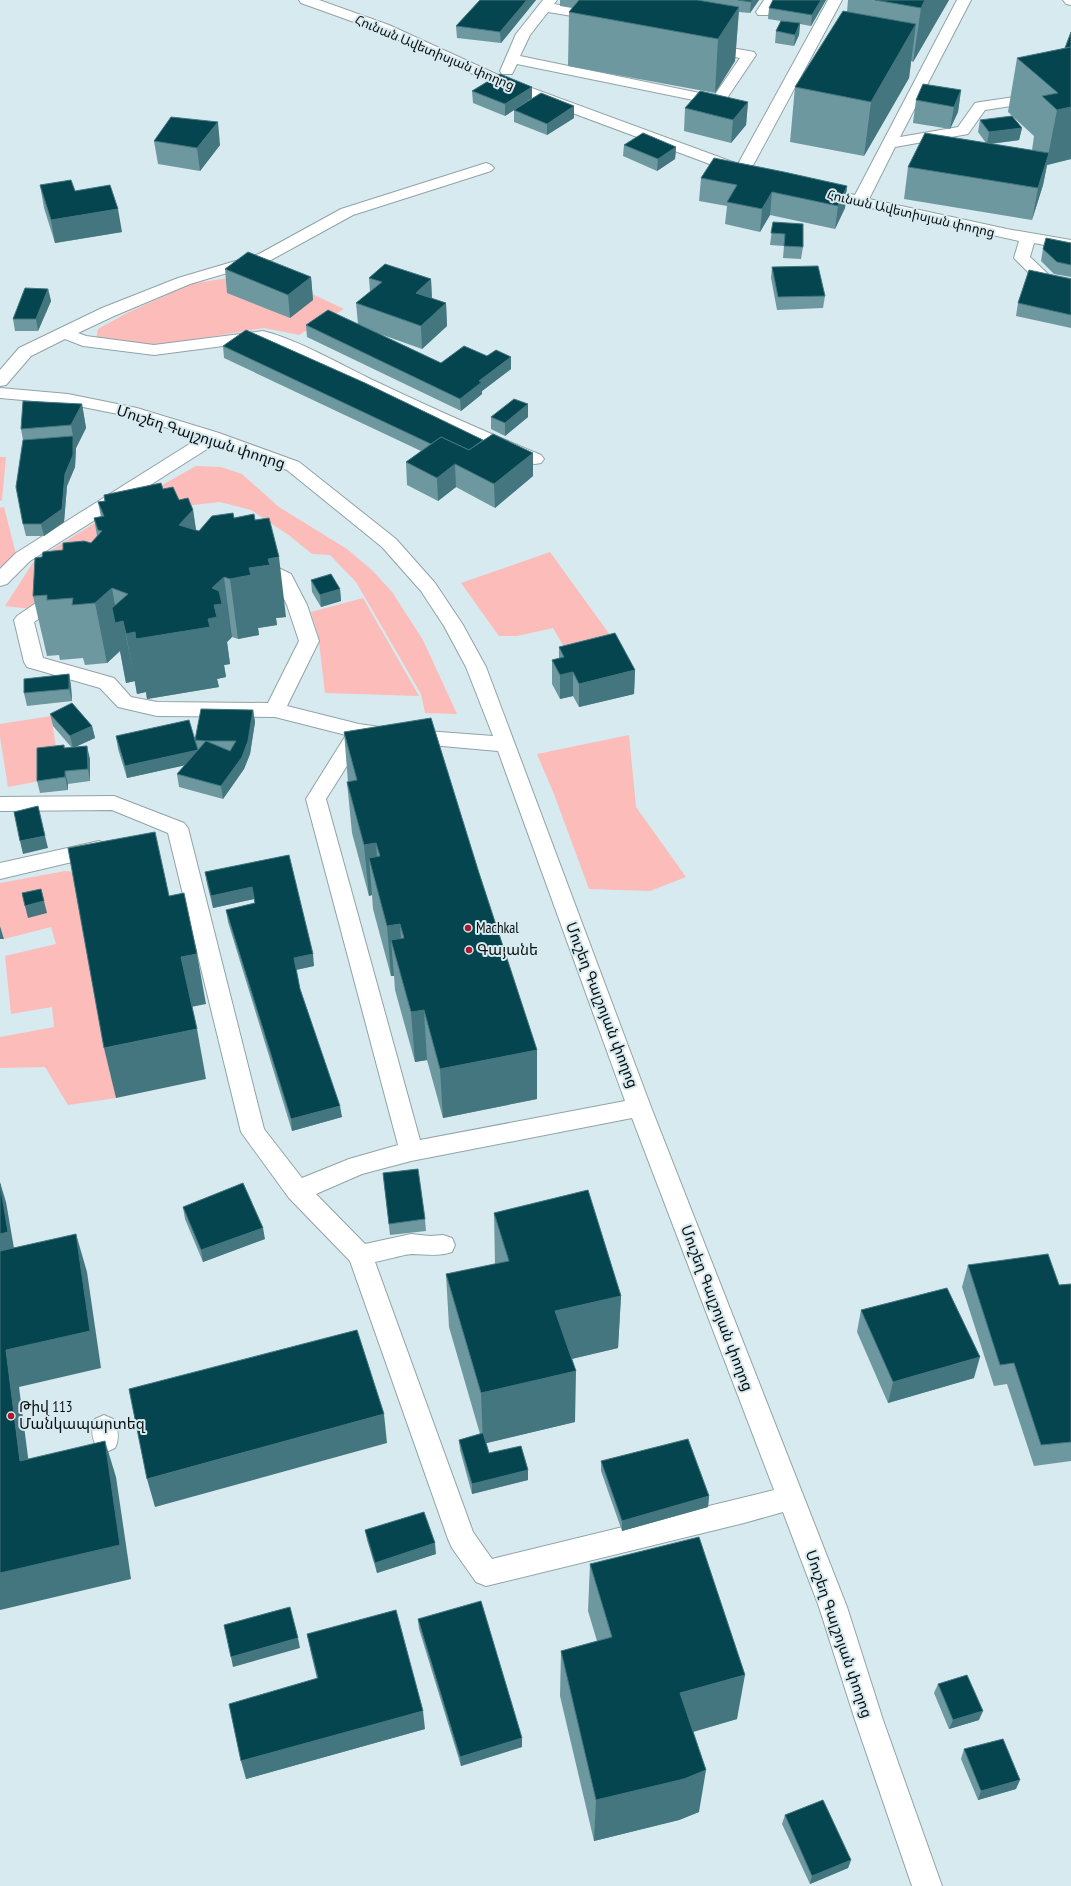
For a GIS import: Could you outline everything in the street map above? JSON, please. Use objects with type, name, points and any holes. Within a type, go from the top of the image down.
[{"type":"street","name":"Հունան Ավետիսյան փողոց","points":[[306,0],[384,28],[502,82],[742,171],[757,175]]},
{"type":"street","points":[[502,82],[523,34],[547,3],[627,21],[643,0]]},
{"type":"street","points":[[763,12],[771,0]]},
{"type":"street","points":[[742,171],[835,0]]},
{"type":"street","points":[[859,202],[964,0]]},
{"type":"street","points":[[512,59],[718,101],[749,55],[694,45]]},
{"type":"street","points":[[807,51],[822,54]]},
{"type":"street","points":[[912,70],[926,72]]},
{"type":"street","points":[[890,142],[963,131],[980,106],[1071,93]]},
{"type":"street","points":[[0,381],[25,352],[108,312],[184,281],[265,257],[347,212],[486,168]]},
{"type":"street","name":"Հունան Ավետիսյան փողոց","points":[[803,188],[859,202],[1028,238],[1071,245]]},
{"type":"street","points":[[1028,238],[1022,258],[1044,278],[1071,284]]},
{"type":"street","points":[[64,333],[83,341],[154,350],[263,336],[292,348],[425,412],[535,459]]},
{"type":"street","name":"Մուշեղ Գալշոյան փողոց","points":[[0,393],[68,399],[137,413],[213,437],[293,466],[389,542],[428,588],[453,625],[476,667],[640,1106],[833,1607],[869,1720],[927,1886]]},
{"type":"street","points":[[0,580],[23,557],[213,437]]},
{"type":"street","points":[[242,557],[284,578],[297,605],[309,641],[275,710]]},
{"type":"street","points":[[76,582],[72,588],[24,620],[34,662],[107,683],[125,702],[157,709],[275,710],[359,731],[387,735],[474,741],[506,745]]},
{"type":"street","points":[[359,731],[316,799],[411,1151]]},
{"type":"street","points":[[0,804],[114,803],[177,828]]},
{"type":"street","points":[[147,836],[177,828]]},
{"type":"street","points":[[177,828],[253,1132],[298,1191],[360,1255],[462,1539],[486,1572],[729,1515],[790,1498]]},
{"type":"street","points":[[0,870],[81,854],[118,844]]},
{"type":"street","points":[[298,1191],[357,1166],[411,1151],[600,1116],[640,1106]]},
{"type":"street","points":[[360,1255],[410,1244],[430,1246],[443,1245]]},
{"type":"shaded area","points":[[266,272],[344,309],[299,335],[264,328],[167,344],[137,345],[96,340],[98,329],[125,314],[190,284]]},
{"type":"shaded area","points":[[0,457],[6,457],[2,500],[0,501]]},
{"type":"shaded area","points":[[196,466],[221,467],[242,474],[279,507],[347,549],[373,571],[392,592],[423,640],[457,714],[425,713],[421,694],[356,582],[330,555],[312,554],[290,536],[251,510],[220,502],[184,506],[32,609],[5,606],[34,561],[98,521]]},
{"type":"shaded area","points":[[4,507],[16,554],[2,567],[0,566],[0,508]]},
{"type":"shaded area","points":[[550,552],[610,635],[564,647],[553,628],[517,636],[499,636],[461,583]]},
{"type":"shaded area","points":[[363,598],[419,696],[325,693],[318,634],[311,612]]},
{"type":"shaded area","points":[[51,716],[58,759],[40,781],[8,787],[0,737],[0,724]]},
{"type":"shaded area","points":[[629,735],[636,807],[686,877],[650,891],[589,889],[554,794],[537,754]]},
{"type":"shaded area","points":[[65,871],[76,872],[116,1098],[68,1105],[45,1067],[0,1068],[0,1037],[54,1027],[52,1007],[11,1014],[5,956],[56,944],[51,927],[4,939],[0,926],[0,883]]},
{"type":"building","points":[[480,0],[527,0],[500,32],[456,26]]},
{"type":"building","points":[[579,0],[697,0],[739,7],[718,39],[569,12]]},
{"type":"building","points":[[738,0],[752,0],[751,2]]},
{"type":"building","points":[[773,0],[821,0],[812,15],[769,8]]},
{"type":"building","points":[[875,0],[925,0],[921,8]]},
{"type":"building","points":[[843,11],[916,24],[871,102],[795,87]]},
{"type":"building","points":[[781,21],[800,23],[795,35],[776,31]]},
{"type":"building","points":[[1071,32],[1071,47],[1065,48]]},
{"type":"building","points":[[1071,47],[1071,107],[1057,110],[1042,96],[1058,93],[1017,58]]},
{"type":"building","points":[[500,74],[532,87],[505,104],[472,91]]},
{"type":"building","points":[[923,84],[961,90],[954,107],[916,100]]},
{"type":"building","points":[[700,91],[748,102],[733,120],[685,108]]},
{"type":"building","points":[[541,93],[574,106],[547,124],[514,110]]},
{"type":"building","points":[[1012,116],[1022,128],[989,132],[980,120]]},
{"type":"building","points":[[171,117],[218,122],[197,148],[154,141]]},
{"type":"building","points":[[643,133],[676,147],[658,159],[624,145]]},
{"type":"building","points":[[925,133],[1049,153],[1038,188],[908,167]]},
{"type":"building","points":[[714,158],[847,186],[838,206],[772,192],[762,209],[727,202],[737,185],[701,178]]},
{"type":"building","points":[[71,180],[75,191],[110,185],[118,209],[51,220],[40,185]]},
{"type":"building","points":[[773,222],[803,224],[803,247],[784,246],[785,234],[771,233]]},
{"type":"building","points":[[1046,238],[1071,243],[1071,265],[1057,262],[1043,249]]},
{"type":"building","points":[[248,252],[311,277],[288,295],[225,269]]},
{"type":"building","points":[[385,264],[431,279],[416,293],[446,303],[421,326],[356,303],[382,282],[369,278]]},
{"type":"building","points":[[818,266],[825,296],[778,297],[772,267]]},
{"type":"building","points":[[1029,270],[1071,279],[1071,315],[1018,303]]},
{"type":"building","points":[[25,288],[48,289],[36,319],[13,319]]},
{"type":"building","points":[[328,310],[441,363],[464,346],[487,356],[496,350],[511,357],[479,381],[482,382],[460,399],[306,325]]},
{"type":"building","points":[[246,330],[365,383],[483,440],[469,450],[441,437],[431,444],[223,346]]},
{"type":"building","points":[[514,399],[528,404],[505,423],[491,417]]},
{"type":"building","points":[[23,401],[82,404],[71,425],[21,429]]},
{"type":"building","points":[[493,434],[533,453],[494,484],[455,464],[437,478],[406,462],[441,437],[469,450]]},
{"type":"building","points":[[73,436],[73,455],[65,474],[62,509],[41,524],[23,524],[16,487],[23,440]]},
{"type":"building","points":[[161,483],[163,489],[173,487],[179,500],[188,498],[193,510],[179,525],[199,531],[212,516],[233,513],[234,518],[254,514],[255,520],[269,518],[279,557],[268,559],[270,565],[249,568],[251,575],[230,579],[224,577],[212,588],[219,591],[222,604],[214,605],[217,617],[208,619],[210,627],[136,639],[135,632],[126,634],[123,621],[115,623],[112,608],[128,594],[112,588],[95,603],[72,605],[73,598],[47,600],[47,595],[33,596],[35,558],[42,557],[43,552],[63,550],[63,543],[84,541],[91,543],[102,531],[98,530],[94,518],[104,516],[98,502],[105,501],[104,495]]},
{"type":"building","points":[[331,574],[340,589],[320,595],[311,580]]},
{"type":"building","points":[[615,633],[635,670],[579,684],[573,672],[560,675],[552,660],[564,657],[559,647]]},
{"type":"building","points":[[69,674],[69,689],[24,693],[24,679]]},
{"type":"building","points":[[72,703],[92,726],[70,736],[50,714]]},
{"type":"building","points":[[201,709],[253,710],[248,741],[242,757],[221,786],[177,774],[206,741],[195,740]],"holes":[[[206,741],[236,741],[230,751]]]},
{"type":"building","points":[[431,718],[479,873],[537,1050],[440,1069],[424,1010],[411,1012],[391,940],[404,938],[400,924],[387,926],[369,858],[380,856],[376,843],[364,845],[347,782],[357,780],[344,732]]},
{"type":"building","points":[[189,720],[198,750],[125,766],[116,736]]},
{"type":"building","points":[[64,745],[64,748],[87,746],[88,769],[65,771],[65,777],[37,781],[37,748]]},
{"type":"building","points":[[38,806],[45,836],[20,841],[14,812]]},
{"type":"building","points":[[155,832],[169,896],[184,893],[197,954],[181,957],[197,1029],[104,1048],[68,848]]},
{"type":"building","points":[[289,855],[313,954],[294,958],[300,989],[340,1106],[291,1119],[226,910],[255,903],[252,887],[211,896],[205,872]]},
{"type":"building","points":[[41,889],[44,901],[25,906],[22,893]]},
{"type":"building","points":[[418,1169],[425,1219],[389,1224],[383,1173]]},
{"type":"building","points":[[243,1183],[263,1228],[201,1250],[183,1207]]},
{"type":"building","points":[[0,1184],[8,1232],[0,1234]]},
{"type":"building","points":[[588,1190],[621,1296],[555,1311],[576,1371],[481,1393],[446,1274],[509,1261],[494,1213]]},
{"type":"building","name":"Թիվ 113 Մանկապարտեզ","points":[[76,1234],[90,1331],[6,1350],[20,1461],[105,1441],[120,1545],[0,1573],[0,1251]]},
{"type":"building","points":[[1048,1254],[1059,1285],[1071,1284],[1071,1442],[1041,1445],[1014,1363],[1000,1365],[968,1265]]},
{"type":"building","points":[[947,1288],[980,1357],[893,1382],[861,1310]]},
{"type":"building","points":[[357,1330],[384,1414],[147,1479],[129,1389]]},
{"type":"building","points":[[483,1433],[489,1453],[521,1446],[528,1470],[472,1484],[459,1440]]},
{"type":"building","points":[[688,1439],[709,1496],[622,1521],[601,1461]]},
{"type":"building","points":[[424,1512],[435,1543],[375,1563],[365,1530]]},
{"type":"building","points":[[699,1537],[745,1675],[680,1693],[706,1770],[684,1779],[596,1800],[561,1651],[612,1637],[590,1564]]},
{"type":"building","points":[[481,1601],[522,1738],[460,1757],[418,1619]]},
{"type":"building","points":[[290,1607],[298,1638],[231,1657],[224,1625]]},
{"type":"building","points":[[396,1610],[423,1711],[241,1761],[229,1704],[318,1678],[307,1634]]},
{"type":"building","points":[[967,1675],[983,1711],[953,1720],[938,1684]]},
{"type":"building","points":[[1003,1739],[1020,1780],[981,1791],[964,1749]]},
{"type":"building","points":[[823,1800],[851,1860],[812,1876],[785,1815]]},
{"type":"place","name":"Machkal","points":[[468,928]]},
{"type":"place","name":"Գայանե","points":[[469,950]]},
{"type":"place","name":"Թիվ 113 Մանկապարտեզ","points":[[11,1416]]}]
